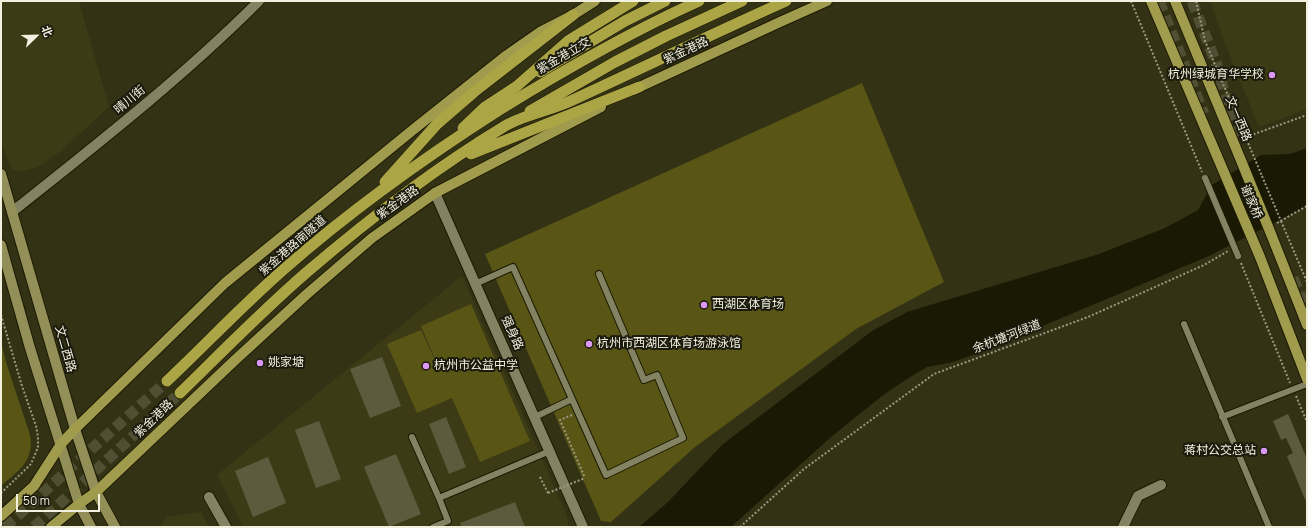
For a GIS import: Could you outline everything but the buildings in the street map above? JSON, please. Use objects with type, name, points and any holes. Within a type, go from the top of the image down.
[{"type":"highway","points":[[517,86],[568,41],[633,1]]},
{"type":"highway","points":[[447,143],[485,107],[517,86],[626,21],[665,1]]},
{"type":"highway","name":"紫金港立交","points":[[447,143],[530,91],[622,38],[699,1]]},
{"type":"highway","points":[[180,393],[306,273],[355,232],[450,162],[563,91],[615,62],[666,36],[742,1]]},
{"type":"highway","points":[[507,125],[564,104],[711,34],[786,1]]},
{"type":"highway","points":[[371,197],[437,124],[474,92],[572,16]]},
{"type":"highway","points":[[450,162],[639,87]]},
{"type":"highway","name":"紫金港路南隧道","points":[[167,381],[284,269],[371,197],[447,143]]},
{"type":"main road","points":[[1,516],[34,486],[61,444],[75,429],[226,283],[507,55],[540,32],[572,16],[595,1]]},
{"type":"main road","name":"紫金港路","points":[[51,527],[96,492],[307,294],[372,238],[435,193],[639,87],[827,1]]},
{"type":"main road","name":"谢家桥","points":[[1151,1],[1260,257],[1307,378]]},
{"type":"main road","name":"文一西路","points":[[1175,1],[1240,158]]},
{"type":"main road","name":"谢家桥","points":[[1240,158],[1272,230]]},
{"type":"main road","name":"文二西路","points":[[1,174],[75,429],[96,492],[115,527]]},
{"type":"main road","points":[[1272,230],[1307,325]]},
{"type":"main road","points":[[1,245],[30,348],[79,504],[91,527]]},
{"type":"street","name":"晴川街","points":[[12,212],[124,122],[242,18],[258,1]]},
{"type":"street","name":"强身路","points":[[435,193],[583,527]]},
{"type":"street","points":[[1123,527],[1138,496],[1161,485]]},
{"type":"street","points":[[209,497],[226,527]]},
{"type":"lane","points":[[1205,178],[1238,256]]},
{"type":"lane","points":[[475,284],[513,267],[606,475],[683,438],[657,375],[644,380],[599,274]]},
{"type":"lane","points":[[1184,324],[1222,417],[1270,527]]},
{"type":"lane","points":[[1222,417],[1307,384]]},
{"type":"lane","points":[[535,417],[572,399]]},
{"type":"lane","points":[[412,437],[448,521],[432,527]]},
{"type":"lane","points":[[439,498],[550,451]]},
{"type":"path","points":[[1131,1],[1205,178]]},
{"type":"path","points":[[1196,1],[1205,41],[1307,282]]},
{"type":"path","points":[[1246,137],[1307,115]]},
{"type":"path","points":[[1272,230],[1307,206]]},
{"type":"path","name":"余杭塘河绿道","points":[[740,527],[804,469],[934,374],[1088,317],[1204,265],[1231,249]]},
{"type":"path","points":[[1238,256],[1307,422]]},
{"type":"path","points":[[1,315],[22,386],[36,426],[38,437],[38,447],[31,464],[1,493]]},
{"type":"path","points":[[540,476],[548,493],[585,478],[560,420],[578,413]]},
{"type":"shaded area","points":[[1,1],[79,1],[109,107],[61,151],[38,167],[23,171],[12,170],[1,139]]},
{"type":"shaded area","name":"杭州绿城育华学校","points":[[1210,1],[1307,1],[1307,109],[1259,127],[1224,41]]},
{"type":"shaded area","name":"西湖区体育场","points":[[862,83],[944,282],[856,329],[695,447],[611,522],[601,521],[485,254]]},
{"type":"shaded area","points":[[1307,148],[1307,206],[1209,256],[983,351],[953,362],[927,367],[882,396],[831,437],[731,527],[639,527],[668,502],[723,444],[872,331],[907,312],[1099,254],[1165,228],[1198,210],[1212,185],[1261,155],[1290,154]]},
{"type":"shaded area","name":"杭州市公益中学","points":[[462,276],[567,516],[568,527],[243,527],[217,475]]},
{"type":"shaded area","points":[[471,304],[530,441],[480,462],[452,398],[417,413],[387,344],[421,330],[440,371],[421,326]]},
{"type":"shaded area","points":[[1,342],[30,435],[31,444],[28,459],[24,465],[1,486]]},
{"type":"shaded area","points":[[201,512],[209,527],[159,527],[167,517]]},
{"type":"tunnel","points":[[1159,1],[1204,114]]},
{"type":"tunnel","points":[[1192,1],[1218,68],[1237,141]]},
{"type":"tunnel","points":[[1293,278],[1307,311]]},
{"type":"tunnel","points":[[5,527],[167,381]]},
{"type":"tunnel","points":[[34,527],[180,393]]},
{"type":"place","name":"杭州绿城育华学校","points":[[1272,75]]},
{"type":"place","name":"西湖区体育场","points":[[704,305]]},
{"type":"place","name":"杭州市西湖区体育场游泳馆","points":[[589,344]]},
{"type":"place","name":"姚家塘","points":[[260,363]]},
{"type":"place","name":"杭州市公益中学","points":[[426,366]]},
{"type":"place","name":"蒋村公交总站","points":[[1264,451]]}]
